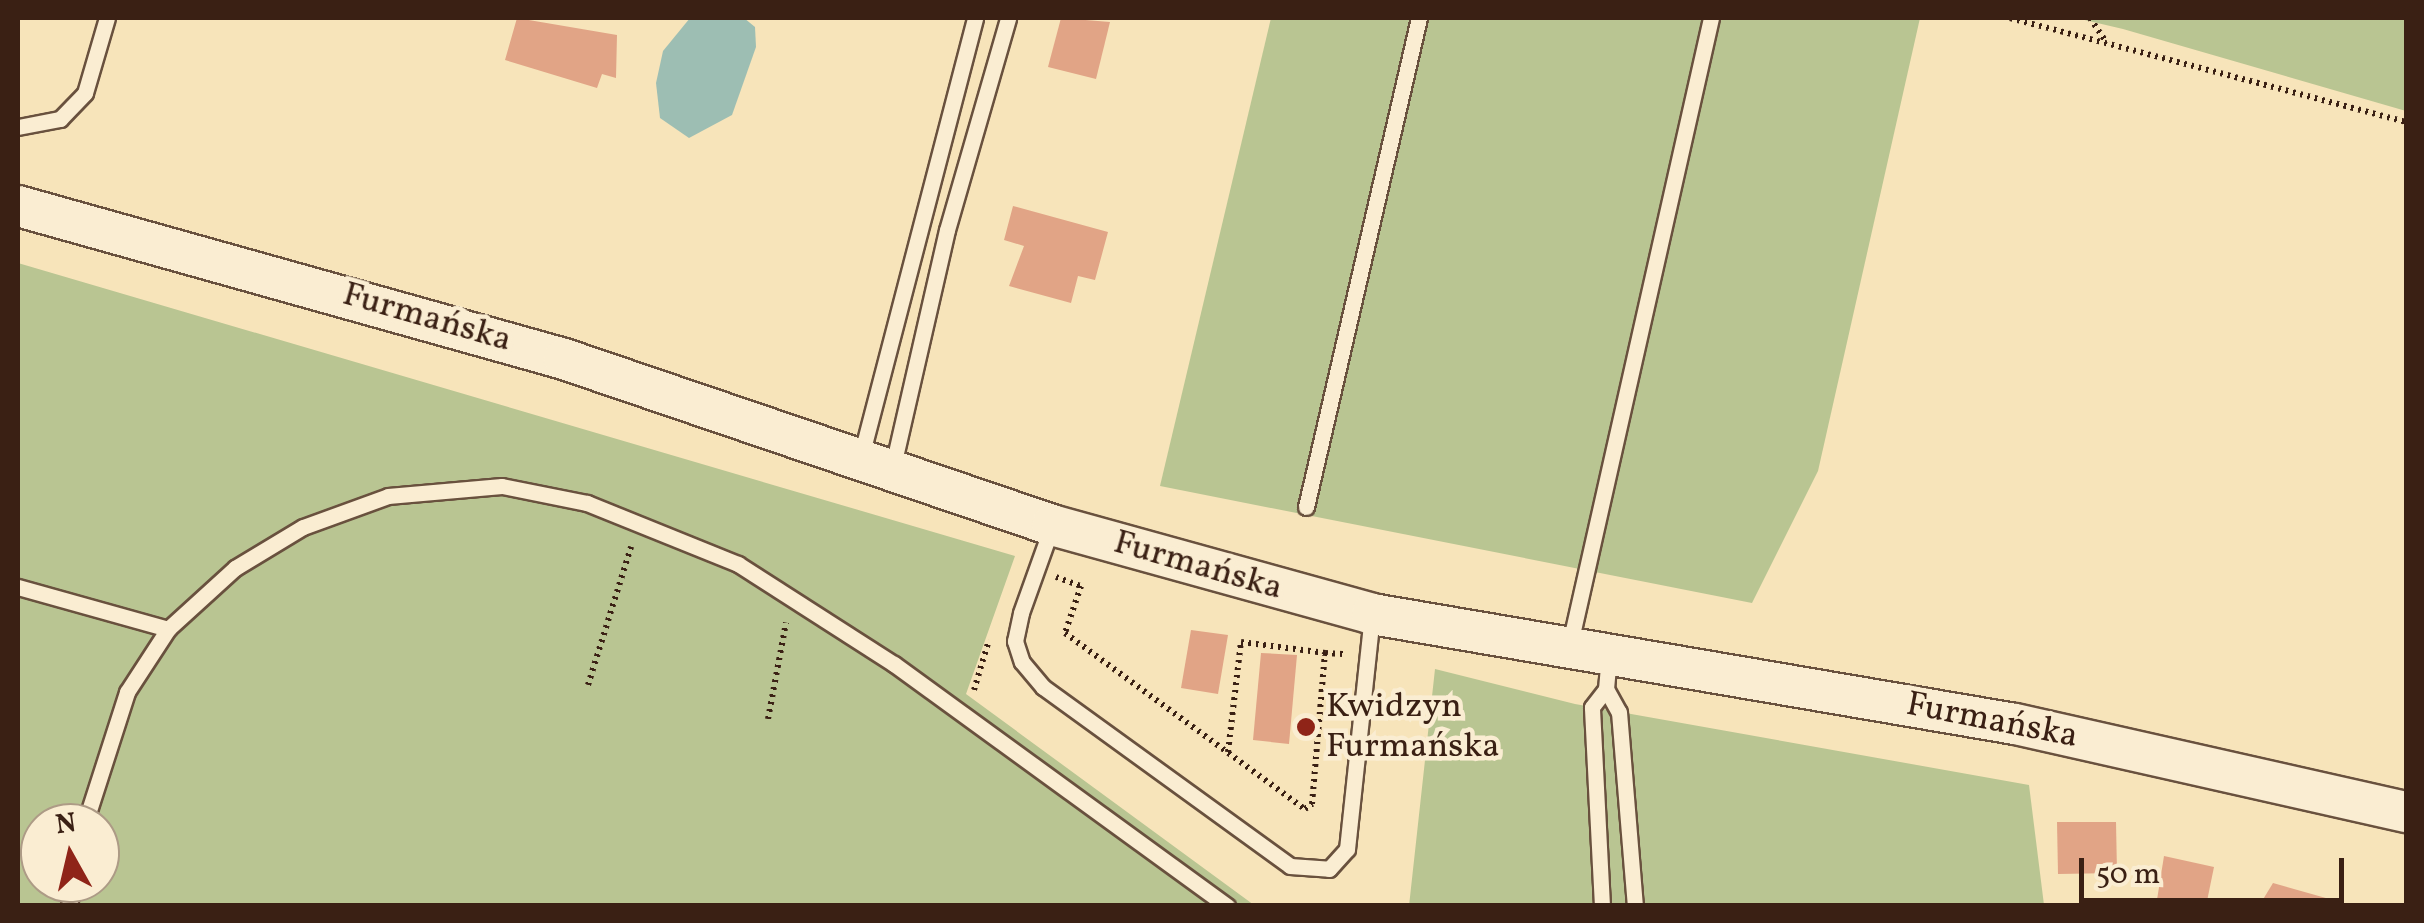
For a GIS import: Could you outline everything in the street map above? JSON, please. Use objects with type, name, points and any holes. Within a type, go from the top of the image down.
[{"type":"street","name":"Furmańska","points":[[18,206],[564,359],[875,469],[1052,525],[1372,614],[1568,650],[1607,673],[2016,724],[2406,812]]},
{"type":"lane","points":[[18,127],[60,119],[86,93],[107,18]]},
{"type":"lane","points":[[875,469],[976,18]]},
{"type":"lane","points":[[875,469],[1008,18]]},
{"type":"lane","points":[[1306,507],[1420,18]]},
{"type":"lane","points":[[1568,650],[1711,18]]},
{"type":"lane","points":[[91,803],[127,692],[168,629],[274,543],[388,496],[502,486],[639,522],[702,546],[794,598],[1226,906]]},
{"type":"lane","points":[[1052,525],[1016,641],[1030,674],[1290,866],[1329,869],[1347,849],[1364,656],[1372,614]]},
{"type":"lane","points":[[18,588],[168,629]]},
{"type":"lane","points":[[1602,906],[1592,725],[1607,673]]},
{"type":"lane","points":[[1607,673],[1619,712],[1635,906]]},
{"type":"path","points":[[2010,18],[2406,122]]},
{"type":"path","points":[[2090,18],[2108,44]]},
{"type":"path","points":[[588,686],[639,522]]},
{"type":"path","points":[[1036,571],[1081,586],[1065,633],[1305,810],[1312,804],[1324,653]]},
{"type":"path","points":[[768,719],[794,598]]},
{"type":"path","points":[[978,696],[973,688],[996,620]]},
{"type":"path","points":[[1228,753],[1241,642],[1364,656]]},
{"type":"green space","points":[[1271,18],[1920,18],[1818,471],[1752,603],[1160,486]]},
{"type":"green space","points":[[2076,18],[2406,18],[2406,111],[2123,29]]},
{"type":"green space","points":[[18,263],[1015,556],[966,694],[1254,905],[18,905]]},
{"type":"green space","points":[[1435,669],[1575,704],[2029,785],[2044,905],[1409,906]]},
{"type":"water","points":[[690,18],[744,18],[755,27],[756,47],[732,115],[689,138],[660,118],[656,83],[663,51]]},
{"type":"building","points":[[517,18],[617,35],[616,78],[602,74],[597,88],[505,60]]},
{"type":"building","points":[[1061,18],[1110,22],[1096,79],[1048,67]]},
{"type":"building","points":[[1013,206],[1108,232],[1095,280],[1078,276],[1071,303],[1009,286],[1024,246],[1004,240]]},
{"type":"building","points":[[1191,630],[1228,635],[1218,694],[1181,688]]},
{"type":"building","points":[[1261,653],[1297,655],[1289,744],[1253,740]]},
{"type":"building","points":[[2057,822],[2116,822],[2117,873],[2058,874]]},
{"type":"building","points":[[2164,856],[2214,867],[2206,906],[2156,906]]},
{"type":"building","points":[[2273,883],[2340,902],[2339,906],[2259,906]]},
{"type":"place","name":"Kwidzyn Furmańska","points":[[1306,727]]}]
